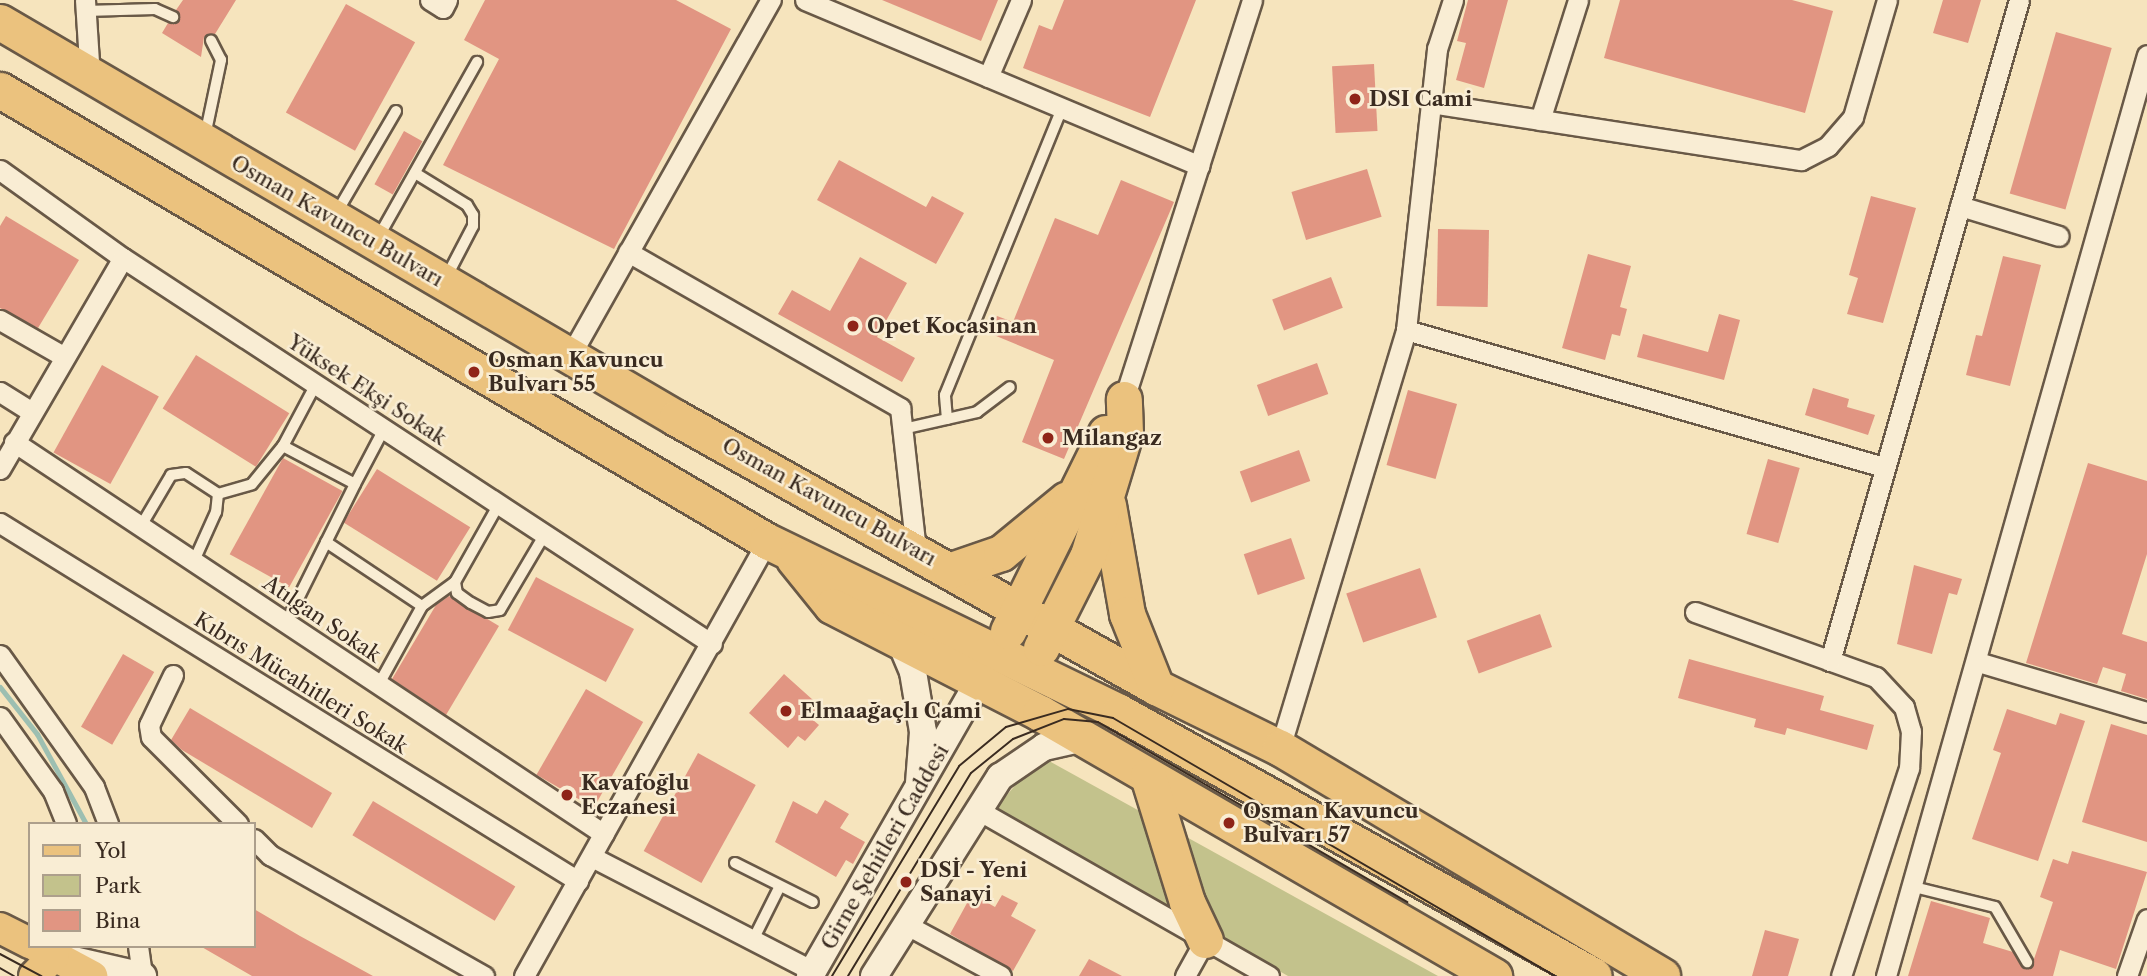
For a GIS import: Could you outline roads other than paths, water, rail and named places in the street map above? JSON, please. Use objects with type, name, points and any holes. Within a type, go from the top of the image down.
[{"type":"highway","name":"Osman Kavuncu Bulvarı","points":[[0,22],[570,356],[1156,687],[1280,748],[1662,976]]},
{"type":"highway","points":[[0,90],[987,667],[1025,687],[1119,712],[1594,976]]},
{"type":"highway","points":[[987,667],[1034,619],[1087,555],[1094,492],[1125,433],[1124,399]]},
{"type":"highway","points":[[951,570],[1001,553],[1094,492]]},
{"type":"highway","points":[[1094,492],[1127,614],[1156,687]]},
{"type":"highway","points":[[778,547],[832,606],[900,642],[987,667]]},
{"type":"highway","points":[[1025,687],[1034,619]]},
{"type":"highway","points":[[1025,687],[1084,738],[1494,976]]},
{"type":"highway","points":[[1148,776],[1187,902],[1205,940]]},
{"type":"main road","points":[[0,928],[28,945]]},
{"type":"main road","points":[[43,954],[92,976]]},
{"type":"street","points":[[67,0],[85,5],[90,76]]},
{"type":"street","points":[[430,0],[443,8],[447,0]]},
{"type":"street","points":[[570,356],[771,0]]},
{"type":"street","points":[[805,0],[834,6],[988,77],[1199,166]]},
{"type":"street","points":[[988,77],[1021,0]]},
{"type":"street","points":[[1124,399],[1252,0]]},
{"type":"street","points":[[1280,748],[1406,330],[1437,50],[1452,0]]},
{"type":"street","points":[[1540,120],[1578,0]]},
{"type":"street","points":[[1431,103],[1801,160],[1828,146],[1853,117],[1887,0]]},
{"type":"street","points":[[1830,661],[2019,0]]},
{"type":"street","points":[[1886,976],[1978,662],[2147,54]]},
{"type":"street","name":"Yüksek Ekşi Sokak","points":[[0,170],[123,258],[712,644]]},
{"type":"street","points":[[1960,206],[2059,236]]},
{"type":"street","points":[[628,253],[900,408],[916,550]]},
{"type":"street","points":[[0,469],[62,356],[123,258]]},
{"type":"street","points":[[0,320],[62,356]]},
{"type":"street","points":[[1406,330],[1885,467]]},
{"type":"street","points":[[0,392],[30,411]]},
{"type":"street","name":"Atılgan Sokak","points":[[15,442],[604,834]]},
{"type":"street","name":"Kıbrıs Mücahitleri Sokak","points":[[0,523],[578,881]]},
{"type":"street","points":[[524,976],[712,644],[778,547]]},
{"type":"street","points":[[1695,612],[1830,661],[1892,688],[1909,719],[1912,743],[1909,768],[1841,976]]},
{"type":"street","points":[[900,642],[913,672],[923,732],[918,794]]},
{"type":"street","points":[[0,655],[94,787],[107,822]]},
{"type":"street","points":[[1978,662],[2147,712]]},
{"type":"street","name":"Girne Şehitleri Caddesi","points":[[811,973],[918,794],[987,667]]},
{"type":"street","points":[[173,675],[149,725],[151,737],[236,822]]},
{"type":"street","points":[[0,716],[53,791],[65,822]]},
{"type":"street","points":[[874,976],[1000,776],[1044,747],[1084,738]]},
{"type":"street","points":[[978,810],[1269,976]]},
{"type":"street","points":[[256,841],[270,855],[484,976]]},
{"type":"street","points":[[592,857],[811,973]]},
{"type":"street","points":[[2127,976],[2147,919]]},
{"type":"street","points":[[905,924],[1001,976]]},
{"type":"street","points":[[1185,976],[1205,940]]},
{"type":"street","points":[[43,954],[142,976],[138,948]]},
{"type":"lane","points":[[85,5],[155,9],[173,17]]},
{"type":"lane","points":[[204,143],[221,60],[211,40]]},
{"type":"lane","points":[[376,243],[477,62]]},
{"type":"lane","points":[[333,218],[396,111]]},
{"type":"lane","points":[[947,419],[945,395],[1059,116]]},
{"type":"lane","points":[[415,173],[467,205],[473,215],[473,226],[444,283]]},
{"type":"lane","points":[[141,526],[171,475],[186,473],[218,494],[252,484],[283,446],[316,384]]},
{"type":"lane","points":[[902,429],[978,412],[1010,387]]},
{"type":"lane","points":[[286,622],[384,429]]},
{"type":"lane","points":[[283,446],[355,484]]},
{"type":"lane","points":[[194,561],[216,512],[218,494]]},
{"type":"lane","points":[[379,684],[422,606],[455,582],[499,504]]},
{"type":"lane","points":[[455,582],[457,593],[471,603],[496,612],[545,534]]},
{"type":"lane","points":[[326,542],[422,606]]},
{"type":"lane","points":[[734,863],[813,902]]},
{"type":"lane","points":[[753,940],[780,886]]},
{"type":"lane","points":[[1914,887],[1995,907],[2027,962]]},
{"type":"waterway","points":[[0,687],[37,734],[85,822]]},
{"type":"tram line","points":[[832,976],[959,766],[1006,727],[1068,709],[1113,718],[1555,976]]},
{"type":"tram line","points":[[848,976],[971,773],[1013,739],[1064,719],[1098,722],[1407,902]]},
{"type":"tram line","points":[[0,954],[41,976]]},
{"type":"tram line","points":[[0,968],[14,976]]},
{"type":"place","name":"DSI Cami","points":[[1355,99]]},
{"type":"place","name":"Opet Kocasinan","points":[[853,326]]},
{"type":"place","name":"Osman Kavuncu Bulvarı 55","points":[[474,372]]},
{"type":"place","name":"Milangaz","points":[[1048,438]]},
{"type":"place","name":"Elmaağaçlı Cami","points":[[786,711]]},
{"type":"place","name":"Kavafoğlu Eczanesi","points":[[567,795]]},
{"type":"place","name":"Osman Kavuncu Bulvarı 57","points":[[1229,823]]},
{"type":"place","name":"DSİ - Yeni Sanayi","points":[[906,882]]}]
